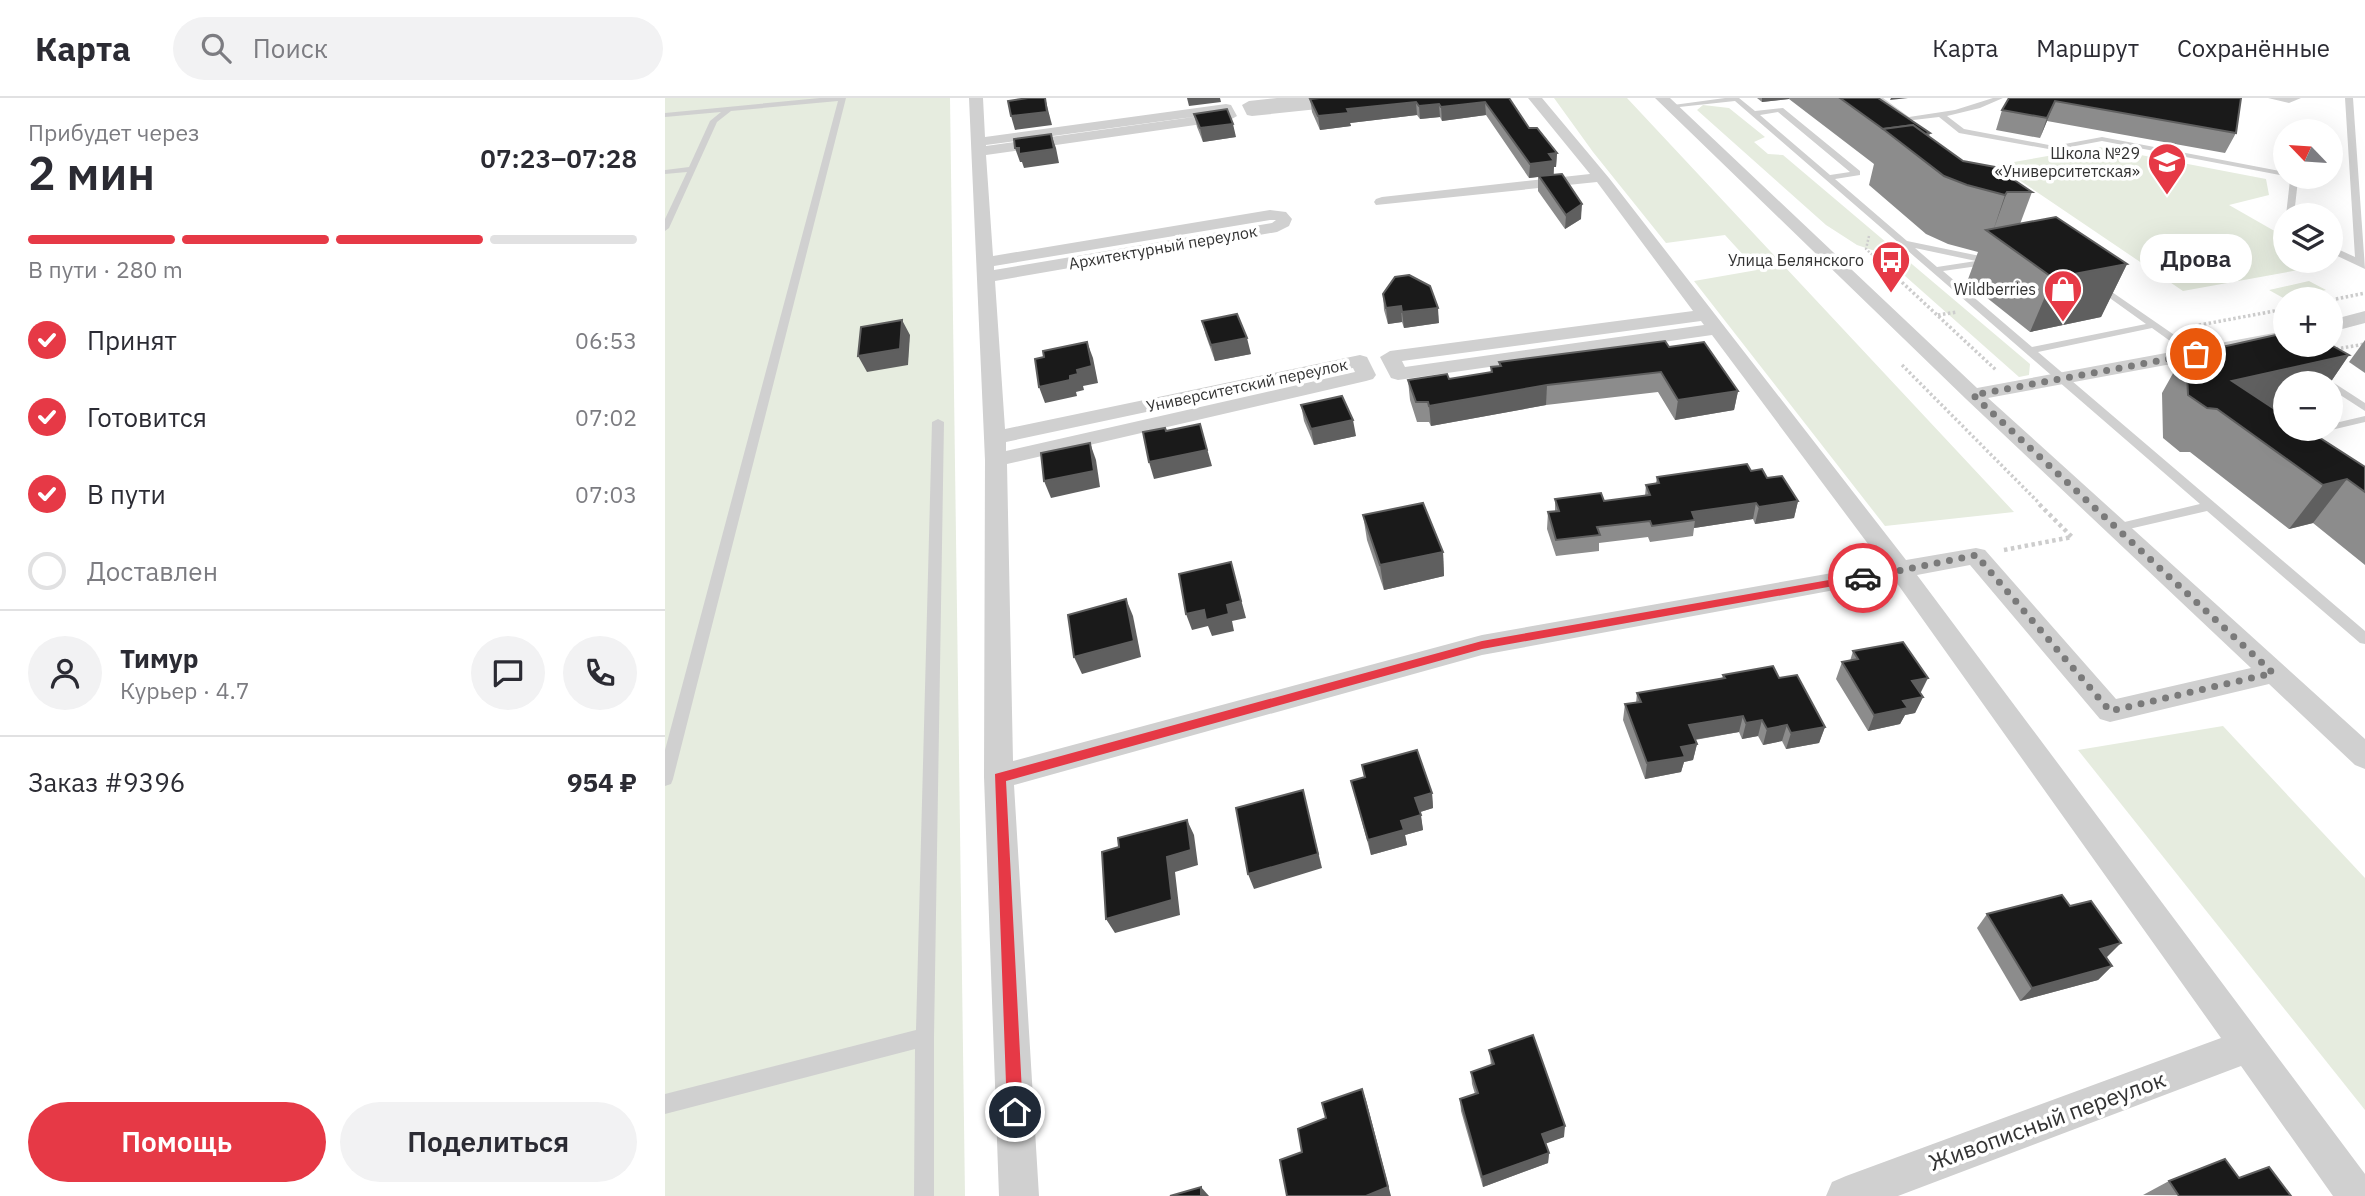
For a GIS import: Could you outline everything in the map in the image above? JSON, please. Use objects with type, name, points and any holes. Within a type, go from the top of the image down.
[{"type":"street","points":[[975,98],[995,449],[999,777],[1019,1196]]},
{"type":"street","points":[[1314,98],[1249,105],[1252,112],[1385,98]]},
{"type":"street","points":[[1535,98],[1600,177],[1901,571],[2357,1196]]},
{"type":"street","points":[[1666,102],[1973,395],[2365,757]]},
{"type":"street","points":[[1226,108],[1230,116],[977,147],[1226,108]]},
{"type":"street","points":[[1382,202],[1600,177]]},
{"type":"street","name":"Архитектурный переулок","points":[[1270,215],[1280,215],[1284,219],[1277,227],[984,270],[1270,215]]},
{"type":"street","points":[[2343,323],[2365,317]]},
{"type":"street","points":[[1711,322],[1398,374],[1390,357],[1711,322]]},
{"type":"street","points":[[1973,395],[2196,354],[2273,344]]},
{"type":"street","name":"Университетский переулок","points":[[1360,361],[1366,375],[995,449],[1360,361]]},
{"type":"street","points":[[999,777],[1482,645],[1901,571],[1976,555],[2110,711],[2273,673]]},
{"type":"street","name":"Живописный переулок","points":[[1846,1196],[2248,1046]]},
{"type":"lane","points":[[665,228],[714,121],[729,110],[761,98]]},
{"type":"lane","points":[[665,115],[842,98],[665,779]]},
{"type":"lane","points":[[1666,102],[1735,98],[1899,242],[2061,377],[2365,639]]},
{"type":"lane","points":[[1878,98],[1908,119],[1941,116],[1978,107],[1999,98]]},
{"type":"lane","points":[[2272,98],[2289,101],[2297,98]]},
{"type":"lane","points":[[2343,255],[2363,264],[2349,98]]},
{"type":"lane","points":[[1753,114],[1780,110],[1857,173],[1827,178]]},
{"type":"lane","points":[[1941,116],[1962,131],[2054,148],[2102,139],[2273,172]]},
{"type":"lane","points":[[665,172],[692,169]]},
{"type":"lane","points":[[1899,242],[1989,261]]},
{"type":"lane","points":[[1934,271],[2001,259]]},
{"type":"lane","points":[[2091,280],[2196,354]]},
{"type":"lane","points":[[2029,351],[2154,325]]},
{"type":"lane","points":[[2343,392],[2365,408]]},
{"type":"lane","points":[[2343,424],[2365,419]]},
{"type":"lane","points":[[924,1196],[938,422]]},
{"type":"lane","points":[[2116,528],[2210,506]]},
{"type":"lane","points":[[665,1104],[925,1037]]},
{"type":"path","points":[[1873,219],[1866,249],[2014,387]]},
{"type":"path","points":[[2343,298],[2365,293]]},
{"type":"path","points":[[2164,332],[2273,311]]},
{"type":"path","points":[[1902,365],[2072,537],[1976,555]]},
{"type":"shaded area","points":[[665,98],[950,98],[965,1196],[665,1196]]},
{"type":"shaded area","points":[[1554,98],[1627,98],[2014,512],[1885,526],[1694,281],[1757,270],[1725,235],[1666,243],[1593,152]]},
{"type":"shaded area","points":[[1703,105],[1729,108],[1765,137],[1754,142],[1768,154],[1783,155],[2030,364],[2029,375],[2019,377],[1878,252],[1857,245],[1826,225],[1697,110]]},
{"type":"shaded area","points":[[2099,147],[2266,179],[2269,195],[2229,205],[2273,230],[2273,273],[2282,273],[2183,291],[1997,165]]},
{"type":"shaded area","points":[[2309,281],[2320,287],[2282,287]]},
{"type":"shaded area","points":[[2223,726],[2365,878],[2365,1110],[2078,750]]},
{"type":"building","points":[[1045,98],[1047,112],[1011,116],[1008,101]]},
{"type":"building","points":[[1509,98],[1529,128],[1537,128],[1557,153],[1549,154],[1554,161],[1530,164],[1485,102],[1441,107],[1439,104],[1419,106],[1416,102],[1347,109],[1349,113],[1318,116],[1310,99]]},
{"type":"building","points":[[1840,98],[1878,98],[1930,133],[1925,134],[1913,125],[1883,129]]},
{"type":"building","points":[[2009,98],[2241,98],[2236,133],[2055,101],[2047,118],[2002,110]]},
{"type":"building","points":[[1227,109],[1233,124],[1200,128],[1194,114]]},
{"type":"building","points":[[1913,125],[1963,161],[1995,167],[2032,192],[2007,192],[2005,195],[1944,176],[1883,129]]},
{"type":"building","points":[[1051,134],[1054,149],[1019,154],[1019,148],[1015,148],[1014,139]]},
{"type":"building","points":[[1562,174],[1582,204],[1566,215],[1539,176]]},
{"type":"building","points":[[2056,217],[2127,264],[2053,278],[1986,230]]},
{"type":"building","points":[[1409,275],[1430,286],[1438,308],[1402,312],[1401,306],[1386,308],[1383,294],[1395,277]]},
{"type":"building","points":[[1237,314],[1247,338],[1211,345],[1202,321]]},
{"type":"building","points":[[902,320],[900,349],[858,356],[861,327]]},
{"type":"building","points":[[2273,336],[2273,357],[2340,357],[2232,381],[2273,408],[2273,441],[2325,441],[2365,467],[2365,492],[2347,479],[2323,485],[2217,409],[2207,408],[2188,395],[2186,350],[2204,346],[2213,349]]},
{"type":"building","points":[[1665,341],[1669,347],[1704,342],[1738,391],[1678,400],[1661,372],[1547,385],[1429,406],[1428,402],[1416,402],[1408,380],[1447,374],[1449,379],[1492,372],[1491,367],[1501,366],[1499,362]]},
{"type":"building","points":[[1087,342],[1092,366],[1077,370],[1078,374],[1070,376],[1070,380],[1039,387],[1035,359],[1044,357],[1043,351]]},
{"type":"building","points":[[1342,396],[1353,420],[1311,429],[1301,405]]},
{"type":"building","points":[[1200,424],[1207,450],[1149,462],[1143,432],[1165,428],[1166,431]]},
{"type":"building","points":[[1090,443],[1094,471],[1044,481],[1041,453]]},
{"type":"building","points":[[1747,464],[1751,471],[1762,469],[1767,478],[1782,476],[1798,501],[1759,507],[1756,503],[1692,512],[1695,520],[1652,526],[1650,521],[1597,527],[1600,535],[1556,540],[1548,512],[1559,511],[1555,499],[1601,493],[1604,501],[1650,495],[1646,485],[1659,483],[1657,477]]},
{"type":"building","points":[[1423,503],[1443,552],[1380,565],[1363,515]]},
{"type":"building","points":[[1231,562],[1241,601],[1227,605],[1229,614],[1206,620],[1204,610],[1186,614],[1179,574]]},
{"type":"building","points":[[1126,599],[1134,641],[1074,657],[1068,615]]},
{"type":"building","points":[[1903,642],[1928,678],[1912,681],[1923,697],[1903,701],[1908,708],[1874,715],[1842,662],[1858,659],[1853,651]]},
{"type":"building","points":[[1773,666],[1779,678],[1797,675],[1825,727],[1791,733],[1787,725],[1767,729],[1762,720],[1746,723],[1743,716],[1689,725],[1697,744],[1681,747],[1685,757],[1647,763],[1625,704],[1641,702],[1637,693],[1725,678],[1723,675]]},
{"type":"building","points":[[1417,750],[1432,793],[1415,798],[1421,815],[1401,821],[1404,830],[1368,840],[1351,781],[1365,777],[1362,765]]},
{"type":"building","points":[[1303,790],[1318,854],[1248,874],[1236,808]]},
{"type":"building","points":[[1187,820],[1191,850],[1167,857],[1172,900],[1106,919],[1102,852],[1119,847],[1118,838]]},
{"type":"building","points":[[2062,895],[2070,906],[2091,901],[2121,943],[2100,949],[2112,966],[2032,988],[1987,914]]},
{"type":"building","points":[[1533,1035],[1565,1126],[1542,1134],[1549,1153],[1482,1177],[1460,1099],[1478,1093],[1471,1072],[1494,1064],[1489,1050]]},
{"type":"building","points":[[1362,1089],[1388,1187],[1366,1196],[1287,1196],[1280,1160],[1302,1152],[1298,1129],[1326,1118],[1322,1103]]},
{"type":"building","points":[[2225,1159],[2239,1178],[2269,1167],[2291,1196],[2179,1196],[2169,1181]]},
{"type":"building","points":[[1201,1187],[1201,1196],[1170,1196]]},
{"type":"way so far","points":[[1863,578],[1976,555],[2110,711],[2273,673],[1973,395],[2196,354]]},
{"type":"place","name":"Школа №29 «Университетская»","points":[[2167,196]]},
{"type":"place","name":"Улица Белянского","points":[[1891,294]]},
{"type":"place","name":"Wildberries","points":[[2063,323]]},
{"type":"place","name":"Дрова","points":[[2196,354]]},
{"type":"route","points":[[1015,1112],[999,777],[1482,645],[1863,578]]}]
